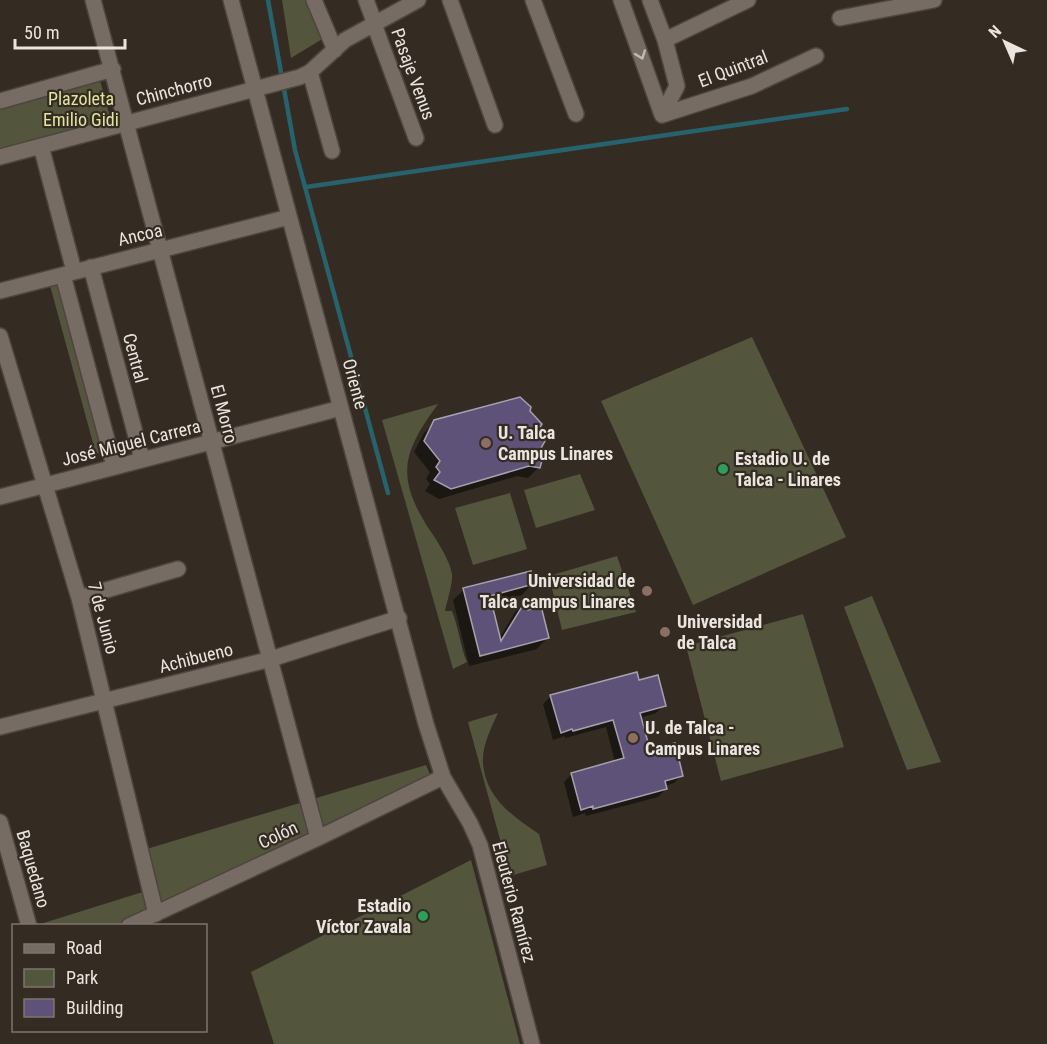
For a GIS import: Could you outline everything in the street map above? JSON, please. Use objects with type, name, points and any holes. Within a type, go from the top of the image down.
[{"type":"street","name":"El Morro","points":[[93,0],[128,122],[211,442],[318,838]]},
{"type":"street","name":"Oriente","points":[[231,0],[253,89],[399,618],[416,690],[443,777]]},
{"type":"street","points":[[314,0],[335,50]]},
{"type":"street","name":"Pasaje Venus","points":[[366,0],[416,138]]},
{"type":"street","points":[[332,151],[305,75],[345,40],[418,0]]},
{"type":"street","points":[[450,0],[495,125]]},
{"type":"street","points":[[533,0],[576,114]]},
{"type":"street","points":[[621,0],[662,115]]},
{"type":"street","points":[[650,0],[665,40],[677,86],[662,115]]},
{"type":"street","points":[[665,40],[748,0]]},
{"type":"street","points":[[840,18],[876,5],[934,0]]},
{"type":"street","name":"El Quintral","points":[[662,115],[752,86],[816,56]]},
{"type":"street","points":[[0,101],[113,69]]},
{"type":"street","name":"Chinchorro","points":[[0,157],[305,75]]},
{"type":"street","points":[[41,146],[114,466]]},
{"type":"street","name":"Ancoa","points":[[0,291],[290,217]]},
{"type":"street","name":"Central","points":[[91,267],[142,459]]},
{"type":"street","name":"7 de Junio","points":[[0,336],[79,597],[156,914]]},
{"type":"street","name":"José Miguel Carrera","points":[[0,497],[341,408]]},
{"type":"street","points":[[79,597],[178,569]]},
{"type":"street","name":"Achibueno","points":[[0,727],[271,659],[399,618]]},
{"type":"street","name":"Colón","points":[[134,924],[443,777]]},
{"type":"street","name":"Eleuterio Ramírez","points":[[443,777],[480,845],[532,1044]]},
{"type":"street","name":"Baquedano","points":[[0,822],[28,924]]},
{"type":"green space","points":[[282,0],[306,0],[324,38],[291,58]]},
{"type":"green space","name":"Plazoleta Emilio Gidi","points":[[100,80],[112,124],[0,154],[0,110]]},
{"type":"green space","points":[[69,277],[117,447],[96,454],[49,282]]},
{"type":"green space","name":"Estadio U. de Talca - Linares","points":[[752,337],[846,537],[693,605],[601,401]]},
{"type":"green space","points":[[438,404],[417,436],[411,451],[408,479],[418,510],[443,551],[451,569],[452,582],[445,611],[452,611],[467,662],[453,669],[382,420]]},
{"type":"green space","points":[[580,474],[595,510],[536,528],[524,490]]},
{"type":"green space","points":[[510,493],[527,549],[473,565],[455,508]]},
{"type":"green space","points":[[617,556],[636,612],[562,630],[549,576]]},
{"type":"green space","points":[[872,596],[941,762],[907,770],[844,607]]},
{"type":"green space","points":[[803,614],[844,747],[721,781],[686,646]]},
{"type":"green space","points":[[498,713],[484,750],[485,775],[489,786],[502,805],[539,834],[547,865],[510,876],[468,722]]},
{"type":"green space","points":[[426,765],[432,779],[160,909],[121,924],[40,924],[149,890],[140,851]]},
{"type":"green space","name":"Estadio Víctor Zavala","points":[[471,860],[520,1044],[274,1044],[251,972]]},
{"type":"building","name":"U. Talca Campus Linares","points":[[520,397],[531,407],[530,411],[542,424],[539,429],[545,441],[539,452],[543,457],[540,468],[529,466],[451,489],[434,480],[440,472],[436,467],[440,461],[424,441],[434,420]]},
{"type":"building","points":[[531,571],[534,584],[490,596],[501,641],[526,600],[528,610],[541,606],[549,638],[480,656],[463,588]]},
{"type":"building","name":"U. de Talca - Campus Linares","points":[[637,672],[639,680],[658,675],[666,706],[640,713],[650,750],[675,743],[683,776],[665,781],[667,789],[593,809],[593,806],[581,810],[571,773],[624,758],[613,720],[561,733],[550,695]]},
{"type":"waterway","points":[[268,0],[295,150],[388,493]]},
{"type":"waterway","points":[[306,187],[847,109]]},
{"type":"place","name":"U. Talca Campus Linares","points":[[486,443]]},
{"type":"place","name":"Estadio U. de Talca - Linares","points":[[723,469]]},
{"type":"place","name":"Universidad de Talca campus Linares","points":[[647,591]]},
{"type":"place","name":"Universidad de Talca","points":[[665,632]]},
{"type":"place","name":"U. de Talca - Campus Linares","points":[[633,738]]},
{"type":"place","name":"Estadio Víctor Zavala","points":[[423,916]]}]
